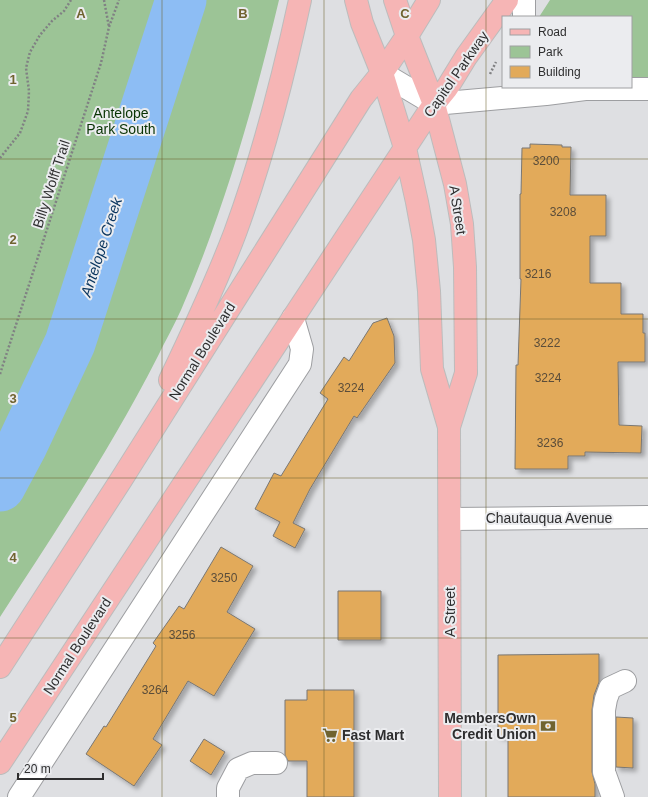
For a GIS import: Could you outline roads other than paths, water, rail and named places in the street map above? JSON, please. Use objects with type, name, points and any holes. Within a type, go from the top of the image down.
[{"type":"main road","points":[[121,480],[198,321],[235,233],[269,130],[300,0]]},
{"type":"main road","name":"A Street","points":[[356,0],[362,23],[382,73],[405,148],[417,202],[424,240],[429,291],[432,369],[449,427],[450,797]]},
{"type":"main road","name":"A Street","points":[[395,0],[407,36],[434,104],[455,184],[462,224],[466,267],[466,373],[449,427]]},
{"type":"main road","points":[[407,36],[429,0]]},
{"type":"main road","name":"Capitol Parkway","points":[[405,148],[434,104],[447,88],[466,57],[507,0]]},
{"type":"main road","name":"Normal Boulevard","points":[[0,667],[121,480],[361,99],[382,73],[407,36]]},
{"type":"main road","name":"Normal Boulevard","points":[[0,763],[405,148]]},
{"type":"street","points":[[524,0],[524,16]]},
{"type":"street","points":[[382,73],[434,104],[546,94],[582,88],[648,89]]},
{"type":"street","points":[[19,797],[300,364],[302,349],[293,318]]},
{"type":"street","name":"Chautauqua Avenue","points":[[450,518],[648,517]]},
{"type":"street","points":[[613,797],[604,772],[604,710],[610,688],[625,681],[618,693],[616,702],[617,771],[628,797]]},
{"type":"street","points":[[228,797],[228,788],[238,769],[252,763],[276,763]]},
{"type":"waterway","name":"Antelope Creek","points":[[0,486],[22,445],[70,343],[181,0]]},
{"type":"place","name":"MembersOwn Credit Union","points":[[548,726]]},
{"type":"place","name":"Fast Mart","points":[[330,735]]},
{"type":"park label","name":"Antelope Park South","points":[[121,122]]}]
